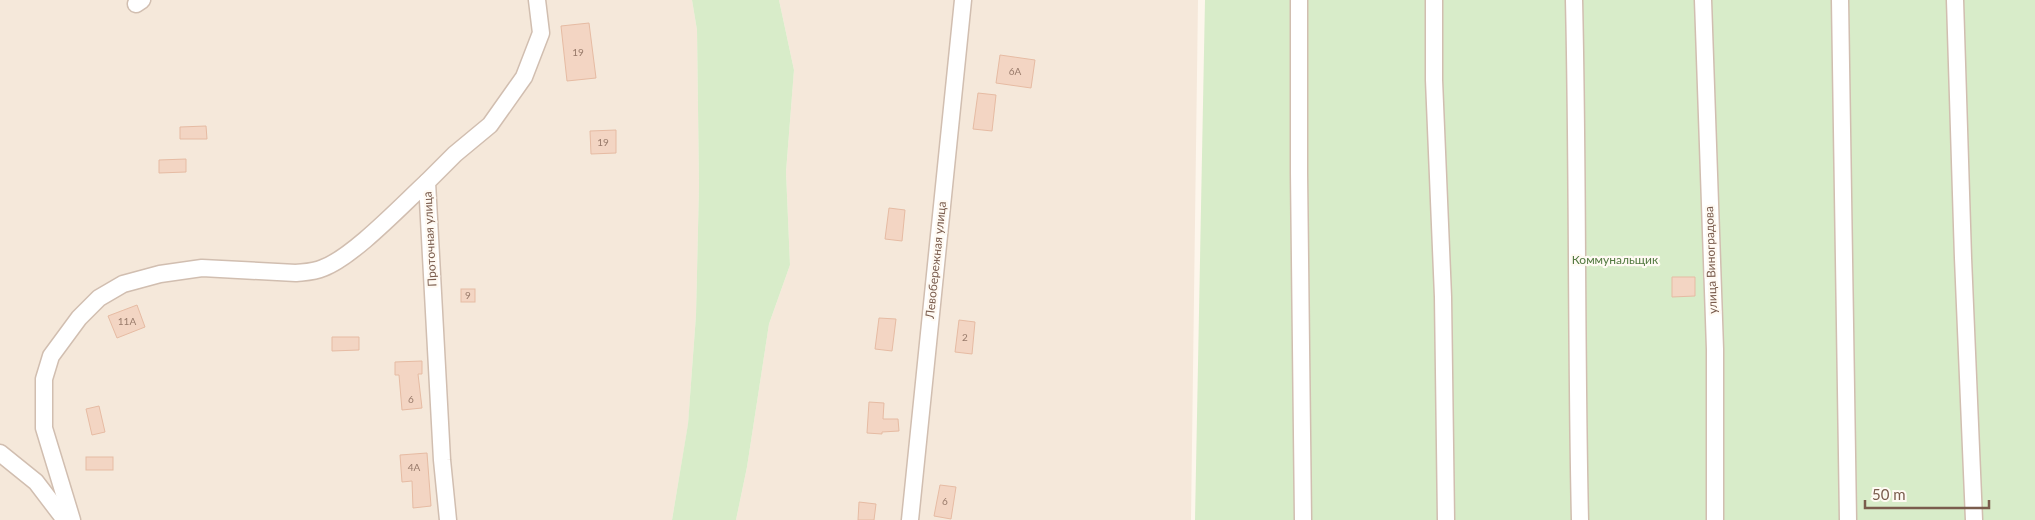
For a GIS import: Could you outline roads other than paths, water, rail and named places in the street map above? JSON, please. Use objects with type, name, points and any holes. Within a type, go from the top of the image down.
[{"type":"street","name":"Проточная улица","points":[[448,520],[442,450],[427,182],[455,154],[490,125],[524,77],[541,32],[537,0]]},
{"type":"street","name":"Левобережная улица","points":[[910,520],[963,0]]},
{"type":"street","points":[[1299,0],[1303,520]]},
{"type":"street","points":[[1434,0],[1434,80],[1443,297],[1446,520]]},
{"type":"street","points":[[1574,0],[1577,148],[1577,407],[1580,520]]},
{"type":"street","name":"улица Виноградова","points":[[1703,0],[1715,349],[1715,520]]},
{"type":"street","points":[[1840,0],[1848,520]]},
{"type":"street","points":[[1955,0],[1962,258],[1974,520]]},
{"type":"street","points":[[72,520],[44,428],[44,379],[51,356],[79,318],[99,298],[123,284],[160,274],[202,268],[296,273],[311,272],[325,268],[351,251],[427,182]]},
{"type":"street","points":[[0,452],[36,482],[65,520]]},
{"type":"park label","name":"Коммунальщик","points":[[1615,260]]}]
